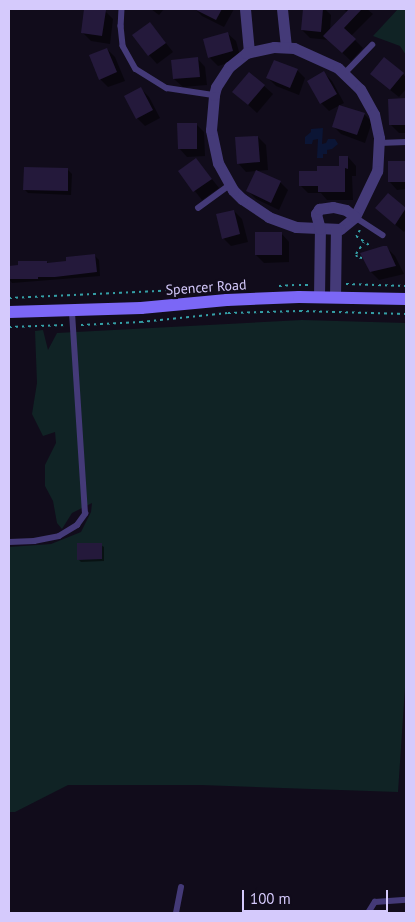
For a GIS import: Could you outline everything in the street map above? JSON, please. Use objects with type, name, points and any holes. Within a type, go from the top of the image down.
[{"type":"street","points":[[246,9],[245,24],[249,52]]},
{"type":"street","points":[[282,9],[286,47]]},
{"type":"street","points":[[286,47],[314,55],[345,73],[370,105],[377,124],[379,162],[374,180],[354,217],[340,228],[296,227],[269,217],[242,199],[230,185],[218,163],[212,140],[214,95],[229,67],[249,52],[265,48],[286,47]]},
{"type":"street","points":[[319,297],[320,229],[316,214],[319,209],[325,207],[346,210],[354,217]]},
{"type":"street","points":[[335,297],[336,229]]},
{"type":"street","name":"Spencer Road","points":[[9,312],[141,308],[227,300],[319,297],[406,299]]},
{"type":"lane","points":[[122,9],[120,26],[123,46],[136,69],[167,88],[214,95]]},
{"type":"lane","points":[[345,73],[372,45]]},
{"type":"lane","points":[[379,143],[406,142]]},
{"type":"lane","points":[[198,208],[230,185]]},
{"type":"lane","points":[[354,217],[383,235]]},
{"type":"lane","points":[[9,542],[34,541],[59,536],[77,525],[85,514],[72,311]]},
{"type":"lane","points":[[176,913],[181,887]]},
{"type":"lane","points":[[368,913],[376,902],[406,900]]},
{"type":"path","points":[[365,223],[356,236],[372,247]]},
{"type":"path","points":[[362,258],[359,258],[356,254],[364,242]]},
{"type":"path","points":[[9,326],[142,322],[237,313],[300,311],[406,314]]},
{"type":"green space","points":[[398,9],[406,9],[406,55],[400,46],[373,36]]},
{"type":"green space","points":[[302,320],[406,323],[406,673],[398,792],[201,785],[68,785],[15,812],[9,812],[9,547],[51,544],[81,532],[91,512],[92,503],[72,513],[62,529],[57,523],[53,501],[45,486],[45,465],[56,443],[55,432],[43,436],[32,414],[37,383],[35,331],[43,330],[48,350],[57,333]]},
{"type":"water","points":[[323,128],[322,144],[326,143],[328,139],[335,139],[338,144],[332,149],[327,150],[327,154],[323,154],[323,158],[317,158],[318,139],[313,140],[312,144],[305,144],[305,137],[311,132],[311,129]]},
{"type":"building","points":[[84,9],[106,10],[102,36],[81,33]]},
{"type":"building","points":[[194,9],[222,9],[216,20]]},
{"type":"building","points":[[303,9],[323,9],[321,32],[301,30]]},
{"type":"building","points":[[349,9],[362,9],[344,28],[356,39],[342,53],[323,36]]},
{"type":"building","points":[[150,22],[166,43],[148,56],[132,35]]},
{"type":"building","points":[[228,32],[233,51],[208,58],[203,39]]},
{"type":"building","points":[[107,48],[117,72],[99,80],[89,55]]},
{"type":"building","points":[[198,57],[200,77],[173,79],[171,60]]},
{"type":"building","points":[[384,57],[404,73],[390,90],[370,74]]},
{"type":"building","points":[[274,60],[298,69],[290,88],[266,78]]},
{"type":"building","points":[[324,71],[337,94],[320,104],[307,81]]},
{"type":"building","points":[[249,72],[265,85],[248,105],[232,92]]},
{"type":"building","points":[[141,87],[153,110],[136,119],[124,96]]},
{"type":"building","points":[[406,98],[406,125],[389,125],[388,99]]},
{"type":"building","points":[[339,105],[365,113],[357,135],[332,127]]},
{"type":"building","points":[[177,123],[197,123],[197,149],[178,149]]},
{"type":"building","points":[[258,136],[260,162],[237,164],[235,137]]},
{"type":"building","points":[[339,156],[348,156],[348,169],[345,168],[345,192],[318,192],[318,186],[299,186],[299,171],[317,171],[317,166],[339,166]]},
{"type":"building","points":[[196,158],[212,179],[193,192],[178,171]]},
{"type":"building","points":[[388,161],[406,161],[406,182],[388,182]]},
{"type":"building","points":[[24,167],[68,168],[68,191],[23,190]]},
{"type":"building","points":[[256,170],[281,181],[271,203],[246,191]]},
{"type":"building","points":[[388,193],[406,208],[395,225],[375,208]]},
{"type":"building","points":[[234,210],[240,234],[222,239],[216,214]]},
{"type":"building","points":[[255,232],[282,232],[282,255],[255,255]]},
{"type":"building","points":[[387,246],[396,266],[370,272],[360,253]]},
{"type":"building","points":[[95,254],[97,272],[38,277],[38,279],[9,279],[9,266],[18,265],[18,261],[47,261],[47,263],[66,261],[66,257]]},
{"type":"building","points":[[77,543],[102,543],[102,559],[77,560]]}]
